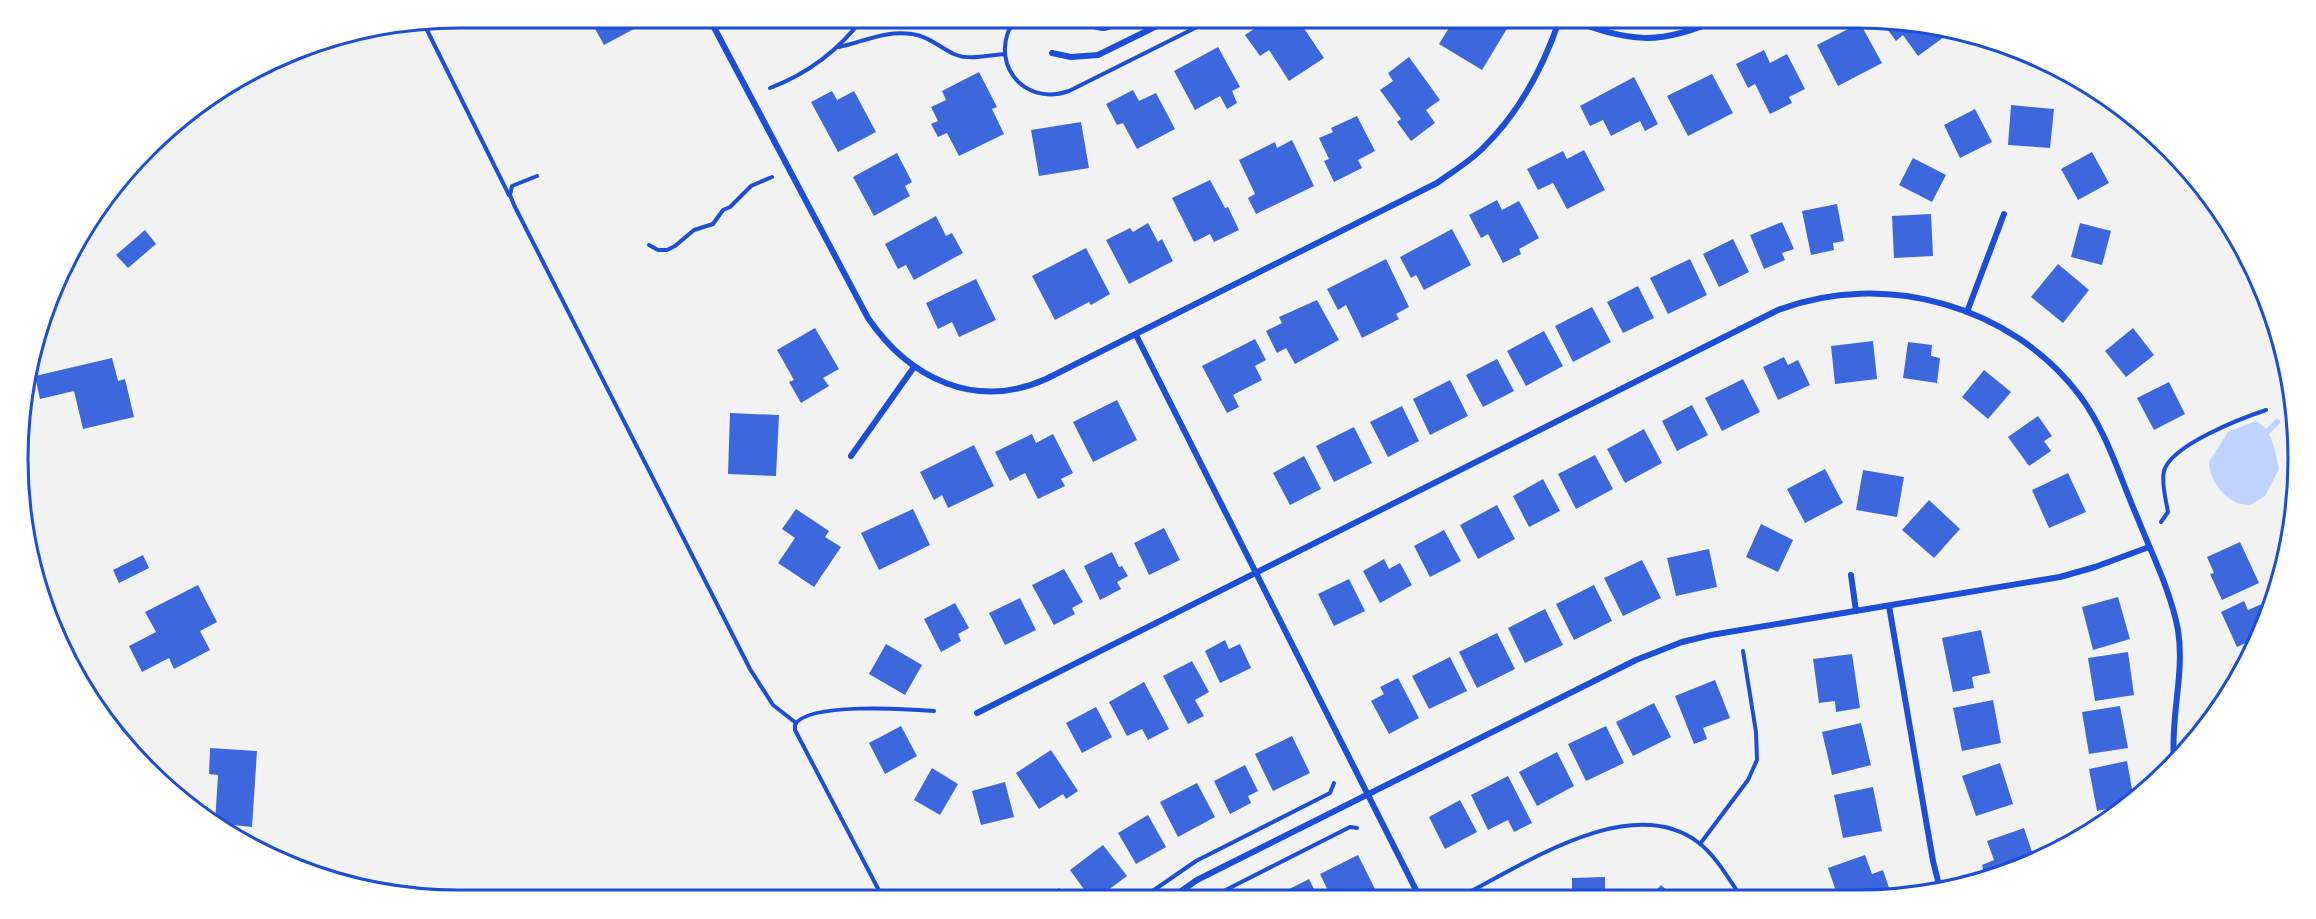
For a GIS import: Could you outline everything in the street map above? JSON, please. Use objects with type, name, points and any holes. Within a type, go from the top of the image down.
[{"type":"street","points":[[714,28],[868,318],[881,337],[914,367],[956,387],[979,391],[1012,390],[1046,379],[1437,183],[1461,167],[1490,141],[1523,98],[1542,65],[1556,28]]},
{"type":"street","points":[[1052,53],[1071,57],[1098,55],[1153,28]]},
{"type":"street","points":[[1596,28],[1639,38],[1674,36],[1698,28]]},
{"type":"street","points":[[1967,312],[2004,214]]},
{"type":"street","points":[[977,713],[1778,310],[1804,301],[1826,297],[1854,293],[1883,293],[1909,296],[1967,312],[2004,330],[2033,349],[2059,372],[2080,396],[2104,437],[2173,610],[2180,641],[2181,666],[2174,751]]},
{"type":"street","points":[[1136,335],[1416,890]]},
{"type":"street","points":[[851,456],[914,367]]},
{"type":"street","points":[[1183,890],[1197,880],[1655,651],[1712,635],[2060,577],[2149,547]]},
{"type":"street","points":[[1851,575],[1856,611]]},
{"type":"street","points":[[1889,606],[1938,882]]},
{"type":"path","points":[[770,88],[804,73],[838,47],[854,28]]},
{"type":"path","points":[[427,29],[750,669],[773,705],[796,723]]},
{"type":"path","points":[[838,47],[886,33],[904,33],[926,38],[953,53],[968,58],[1005,54]]},
{"type":"path","points":[[510,195],[512,186],[537,176]]},
{"type":"path","points":[[650,245],[658,250],[667,250],[675,246],[694,230],[713,224],[723,210],[730,207],[751,186],[772,177]]},
{"type":"path","points":[[2161,522],[2168,512],[2164,470],[2171,459],[2210,433],[2236,420],[2266,410]]},
{"type":"path","points":[[1700,844],[1748,780],[1757,760],[1756,732],[1743,651]]},
{"type":"path","points":[[879,890],[795,730],[796,723],[802,717],[820,713],[873,707],[934,711]]},
{"type":"path","points":[[1154,890],[1196,861],[1330,793],[1334,783]]},
{"type":"path","points":[[1474,890],[1587,834],[1611,827],[1636,824],[1663,826],[1700,844],[1725,872],[1737,890]]},
{"type":"path","points":[[1226,890],[1350,828],[1357,828]]},
{"type":"water","points":[[2256,421],[2270,435],[2279,469],[2265,496],[2250,505],[2237,503],[2225,495],[2214,479],[2209,462],[2228,432]]},
{"type":"building","points":[[595,28],[636,28],[604,45]]},
{"type":"building","points":[[1255,28],[1304,28],[1324,58],[1289,81],[1269,50],[1260,56],[1245,35]]},
{"type":"building","points":[[1449,28],[1507,28],[1482,70],[1439,44]]},
{"type":"building","points":[[1850,28],[1863,28],[1882,63],[1838,86],[1817,45]]},
{"type":"building","points":[[1887,29],[1943,38],[1918,56],[1903,35],[1896,41]]},
{"type":"building","points":[[1218,47],[1240,87],[1232,91],[1237,103],[1227,109],[1220,96],[1195,110],[1174,71]]},
{"type":"building","points":[[1764,50],[1770,63],[1787,54],[1805,89],[1789,97],[1792,103],[1770,114],[1755,84],[1748,88],[1736,64]]},
{"type":"building","points":[[1409,57],[1440,100],[1426,110],[1435,123],[1411,141],[1397,122],[1401,119],[1380,90],[1393,81],[1388,73]]},
{"type":"building","points":[[979,72],[997,107],[992,109],[1004,134],[959,156],[947,133],[938,137],[931,124],[938,121],[931,107],[946,100],[942,91]]},
{"type":"building","points":[[1712,74],[1733,113],[1688,136],[1667,96]]},
{"type":"building","points":[[1634,77],[1658,124],[1645,131],[1640,121],[1611,136],[1603,120],[1590,126],[1580,106]]},
{"type":"building","points":[[1133,90],[1139,101],[1156,93],[1175,129],[1137,149],[1123,123],[1117,125],[1106,104]]},
{"type":"building","points":[[832,91],[837,100],[854,91],[876,132],[838,152],[811,102]]},
{"type":"building","points":[[2011,105],[2054,109],[2050,148],[2008,145]]},
{"type":"building","points":[[1975,109],[1992,142],[1960,158],[1944,125]]},
{"type":"building","points":[[1357,116],[1375,151],[1358,160],[1362,168],[1334,182],[1324,161],[1329,159],[1319,138],[1333,132],[1331,128]]},
{"type":"building","points":[[1081,122],[1089,168],[1039,176],[1031,130]]},
{"type":"building","points":[[1292,140],[1314,186],[1256,214],[1248,198],[1255,194],[1239,160],[1275,142],[1277,148]]},
{"type":"building","points":[[1584,150],[1605,190],[1567,209],[1553,183],[1538,190],[1527,169],[1563,151],[1567,159]]},
{"type":"building","points":[[2092,152],[2109,183],[2078,200],[2061,169]]},
{"type":"building","points":[[897,153],[912,182],[905,186],[910,196],[874,216],[853,177]]},
{"type":"building","points":[[1913,158],[1946,175],[1932,202],[1899,185]]},
{"type":"building","points":[[1210,180],[1225,208],[1228,207],[1239,230],[1214,242],[1210,234],[1194,242],[1172,198]]},
{"type":"building","points":[[1497,200],[1502,210],[1519,201],[1539,238],[1519,249],[1521,254],[1503,263],[1488,234],[1481,238],[1469,215]]},
{"type":"building","points":[[1837,204],[1844,241],[1833,243],[1834,250],[1811,255],[1802,211]]},
{"type":"building","points":[[1931,214],[1933,256],[1894,258],[1892,216]]},
{"type":"building","points":[[936,216],[946,236],[952,233],[963,253],[914,280],[906,265],[898,269],[885,244]]},
{"type":"building","points":[[1782,222],[1794,249],[1782,253],[1785,260],[1764,269],[1750,235]]},
{"type":"building","points":[[1148,223],[1158,242],[1162,239],[1173,261],[1129,284],[1106,240],[1130,228],[1133,232]]},
{"type":"building","points":[[2080,223],[2111,231],[2102,265],[2071,257]]},
{"type":"building","points":[[1452,229],[1471,265],[1424,290],[1416,275],[1411,278],[1400,257]]},
{"type":"building","points":[[145,230],[156,244],[128,268],[116,255]]},
{"type":"building","points":[[1733,239],[1749,272],[1719,287],[1703,254]]},
{"type":"building","points":[[1086,248],[1110,294],[1091,305],[1089,302],[1055,320],[1032,276]]},
{"type":"building","points":[[1386,259],[1409,307],[1396,314],[1399,319],[1362,338],[1346,305],[1338,310],[1327,289]]},
{"type":"building","points":[[1690,259],[1707,295],[1668,314],[1650,278]]},
{"type":"building","points":[[2058,264],[2089,290],[2063,323],[2031,297]]},
{"type":"building","points":[[976,279],[996,320],[959,337],[952,322],[938,329],[926,303]]},
{"type":"building","points":[[1638,286],[1654,318],[1623,333],[1607,302]]},
{"type":"building","points":[[1317,300],[1339,340],[1295,364],[1286,348],[1277,353],[1266,331],[1282,323],[1279,317]]},
{"type":"building","points":[[1592,307],[1611,342],[1573,362],[1555,326]]},
{"type":"building","points":[[815,328],[839,369],[823,378],[829,386],[801,403],[789,382],[794,380],[777,350]]},
{"type":"building","points":[[2133,328],[2154,355],[2126,377],[2105,351]]},
{"type":"building","points":[[1544,331],[1563,366],[1526,386],[1507,351]]},
{"type":"building","points":[[1255,339],[1266,360],[1255,366],[1262,380],[1233,395],[1239,407],[1227,413],[1202,366]]},
{"type":"building","points":[[1873,341],[1877,379],[1835,384],[1831,346]]},
{"type":"building","points":[[1908,342],[1932,345],[1931,356],[1940,358],[1937,383],[1903,378]]},
{"type":"building","points":[[1784,357],[1788,365],[1798,360],[1810,385],[1778,400],[1763,367]]},
{"type":"building","points":[[112,358],[118,381],[125,379],[134,417],[83,429],[74,391],[40,399],[37,376]]},
{"type":"building","points":[[1497,359],[1514,391],[1483,407],[1466,375]]},
{"type":"building","points":[[1984,370],[2011,392],[1988,419],[1962,397]]},
{"type":"building","points":[[1743,379],[1760,412],[1722,431],[1705,398]]},
{"type":"building","points":[[1450,380],[1468,416],[1430,435],[1413,399]]},
{"type":"building","points":[[2169,382],[2185,414],[2154,430],[2137,398]]},
{"type":"building","points":[[1117,400],[1137,440],[1093,462],[1073,422]]},
{"type":"building","points":[[1692,405],[1708,435],[1677,451],[1662,421]]},
{"type":"building","points":[[1402,406],[1419,441],[1388,457],[1370,422]]},
{"type":"building","points":[[730,413],[779,415],[776,476],[728,474]]},
{"type":"building","points":[[2038,416],[2052,436],[2044,441],[2051,451],[2029,466],[2008,437]]},
{"type":"building","points":[[1354,427],[1372,463],[1334,482],[1316,446]]},
{"type":"building","points":[[1644,429],[1662,463],[1625,483],[1607,449]]},
{"type":"building","points":[[1032,434],[1036,443],[1053,434],[1073,473],[1061,479],[1065,486],[1038,499],[1025,473],[1010,481],[995,452]]},
{"type":"building","points":[[974,445],[994,486],[948,508],[942,495],[934,500],[920,472]]},
{"type":"building","points":[[1595,455],[1613,489],[1576,509],[1558,474]]},
{"type":"building","points":[[1304,456],[1321,489],[1290,505],[1273,473]]},
{"type":"building","points":[[1825,469],[1843,503],[1805,523],[1787,489]]},
{"type":"building","points":[[1863,470],[1904,477],[1897,517],[1856,510]]},
{"type":"building","points":[[2068,473],[2086,512],[2049,528],[2032,490]]},
{"type":"building","points":[[1543,479],[1560,511],[1529,527],[1513,496]]},
{"type":"building","points":[[1929,500],[1960,529],[1934,558],[1902,530]]},
{"type":"building","points":[[1497,505],[1515,539],[1478,559],[1460,525]]},
{"type":"building","points":[[796,509],[829,531],[825,537],[841,547],[814,587],[778,563],[795,538],[782,529]]},
{"type":"building","points":[[913,509],[930,545],[879,570],[861,533]]},
{"type":"building","points":[[1761,524],[1793,540],[1778,572],[1746,557]]},
{"type":"building","points":[[1164,528],[1180,560],[1149,575],[1134,543]]},
{"type":"building","points":[[1444,530],[1461,561],[1430,577],[1414,546]]},
{"type":"building","points":[[2240,542],[2259,583],[2222,600],[2210,574],[2214,573],[2207,557]]},
{"type":"building","points":[[1709,549],[1717,587],[1676,596],[1667,558]]},
{"type":"building","points":[[1112,552],[1119,567],[1122,566],[1128,576],[1117,582],[1121,589],[1100,600],[1084,566]]},
{"type":"building","points":[[143,555],[149,568],[119,583],[113,570]]},
{"type":"building","points":[[1384,559],[1389,569],[1400,563],[1412,585],[1380,603],[1363,571]]},
{"type":"building","points":[[1642,560],[1661,598],[1623,616],[1604,578]]},
{"type":"building","points":[[1064,569],[1083,602],[1072,608],[1075,614],[1054,625],[1032,585]]},
{"type":"building","points":[[1349,579],[1365,611],[1334,626],[1318,594]]},
{"type":"building","points":[[198,585],[217,622],[200,631],[210,650],[174,669],[169,658],[142,672],[129,646],[156,632],[145,612]]},
{"type":"building","points":[[1594,585],[1612,621],[1574,640],[1556,604]]},
{"type":"building","points":[[2118,597],[2130,639],[2093,650],[2082,607]]},
{"type":"building","points":[[1020,598],[1036,630],[1005,645],[989,613]]},
{"type":"building","points":[[2244,601],[2248,610],[2263,604],[2246,643],[2237,647],[2221,612]]},
{"type":"building","points":[[955,603],[969,628],[958,634],[961,641],[941,652],[924,619]]},
{"type":"building","points":[[1545,609],[1563,645],[1525,663],[1508,628]]},
{"type":"building","points":[[1981,630],[1990,673],[1972,677],[1974,688],[1953,692],[1942,638]]},
{"type":"building","points":[[1497,633],[1515,669],[1477,688],[1459,652]]},
{"type":"building","points":[[1225,640],[1229,649],[1240,644],[1251,668],[1220,683],[1205,651]]},
{"type":"building","points":[[886,644],[922,665],[905,695],[869,674]]},
{"type":"building","points":[[2128,652],[2134,695],[2095,701],[2088,658]]},
{"type":"building","points":[[1852,654],[1860,708],[1836,712],[1835,701],[1819,703],[1813,659]]},
{"type":"building","points":[[1450,657],[1467,691],[1429,709],[1412,676]]},
{"type":"building","points":[[1192,661],[1209,692],[1195,700],[1204,716],[1188,724],[1163,676]]},
{"type":"building","points":[[1398,678],[1419,718],[1389,734],[1371,701],[1384,694],[1380,687]]},
{"type":"building","points":[[1715,680],[1730,718],[1703,728],[1707,739],[1694,744],[1675,696]]},
{"type":"building","points":[[1144,682],[1169,729],[1148,740],[1142,729],[1127,736],[1109,702]]},
{"type":"building","points":[[1993,700],[2001,743],[1962,751],[1953,708]]},
{"type":"building","points":[[1654,703],[1671,737],[1633,756],[1616,722]]},
{"type":"building","points":[[2120,706],[2128,748],[2089,754],[2082,712]]},
{"type":"building","points":[[1096,707],[1112,737],[1082,753],[1066,723]]},
{"type":"building","points":[[1861,723],[1871,765],[1832,775],[1822,732]]},
{"type":"building","points":[[901,726],[917,756],[885,774],[869,743]]},
{"type":"building","points":[[1606,726],[1624,763],[1586,781],[1568,744]]},
{"type":"building","points":[[1292,736],[1310,773],[1273,791],[1255,754]]},
{"type":"building","points":[[210,748],[257,751],[252,827],[231,825],[216,815],[218,775],[209,774]]},
{"type":"building","points":[[1051,750],[1078,791],[1066,799],[1063,794],[1039,809],[1016,773]]},
{"type":"building","points":[[1557,752],[1574,786],[1537,806],[1519,772]]},
{"type":"building","points":[[2127,761],[2132,791],[2109,809],[2097,811],[2089,769]]},
{"type":"building","points":[[2000,763],[2013,804],[1976,816],[1962,776]]},
{"type":"building","points":[[1245,765],[1258,791],[1248,796],[1251,803],[1230,814],[1214,781]]},
{"type":"building","points":[[932,768],[958,784],[940,815],[914,800]]},
{"type":"building","points":[[1508,776],[1532,823],[1514,832],[1508,820],[1488,830],[1471,795]]},
{"type":"building","points":[[1005,782],[1014,817],[981,825],[972,791]]},
{"type":"building","points":[[1197,783],[1215,817],[1178,837],[1160,802]]},
{"type":"building","points":[[1873,787],[1882,831],[1843,838],[1834,795]]},
{"type":"building","points":[[1460,800],[1477,832],[1445,849],[1429,817]]},
{"type":"building","points":[[1148,815],[1166,847],[1136,864],[1118,833]]},
{"type":"building","points":[[2024,828],[2032,853],[1984,871],[1982,865],[1994,860],[1987,841]]},
{"type":"building","points":[[1103,845],[1127,876],[1108,890],[1084,890],[1070,870]]},
{"type":"building","points":[[1358,855],[1376,890],[1328,890],[1320,874]]},
{"type":"building","points":[[1865,855],[1872,874],[1883,870],[1890,890],[1836,890],[1828,868]]},
{"type":"building","points":[[1605,877],[1605,890],[1572,890],[1572,878]]},
{"type":"building","points":[[1309,879],[1314,890],[1288,890]]},
{"type":"building","points":[[1661,885],[1667,890],[1657,890]]},
{"type":"waterway","points":[[2263,436],[2277,422]]}]
